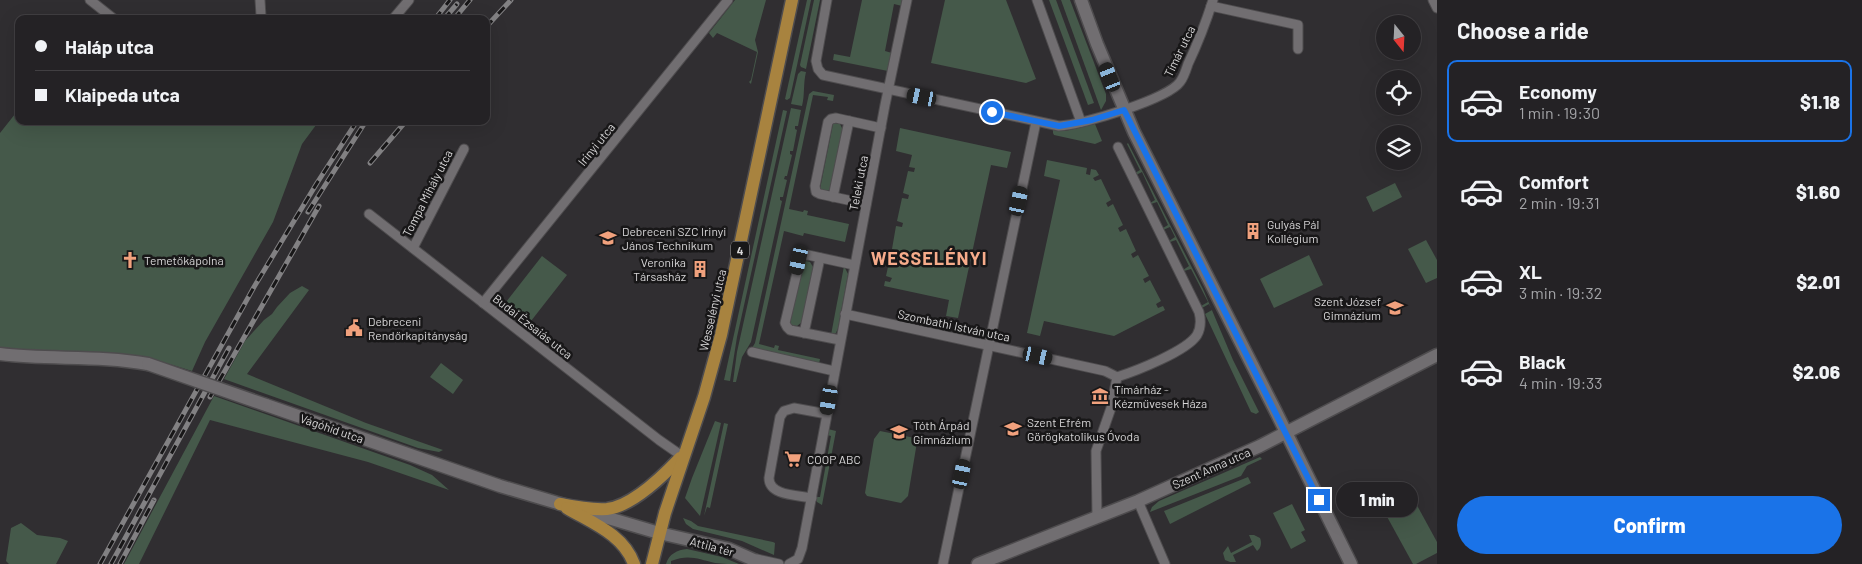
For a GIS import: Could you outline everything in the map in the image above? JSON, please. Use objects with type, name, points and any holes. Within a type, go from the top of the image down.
[{"type":"main road","name":"Wesselényi utca","points":[[659,533],[682,456],[704,396],[721,335],[792,0]]},
{"type":"main road","points":[[560,504],[601,509],[619,506],[654,484],[682,456]]},
{"type":"main road","points":[[560,504],[618,539],[628,550],[634,564]]},
{"type":"main road","name":"4","points":[[652,564],[659,533]]},
{"type":"street","points":[[90,0],[109,15]]},
{"type":"street","points":[[260,0],[261,15]]},
{"type":"street","points":[[396,15],[409,0]]},
{"type":"street","name":"Irinyi utca","points":[[483,303],[728,0]]},
{"type":"street","name":"Tímár utca","points":[[827,0],[816,59],[818,69],[828,77],[1056,126],[1081,122],[1124,110],[1168,93],[1180,82],[1201,37],[1212,3]]},
{"type":"street","name":"Teleki utca","points":[[789,564],[796,561],[800,554],[812,498],[854,265],[907,0]]},
{"type":"street","points":[[1037,0],[1081,122]]},
{"type":"street","points":[[1081,0],[1124,110],[1351,564]]},
{"type":"street","points":[[1433,0],[1437,8]]},
{"type":"street","points":[[1212,3],[1298,25],[1298,49]]},
{"type":"street","points":[[866,204],[818,193],[815,186],[828,122],[835,118],[881,128]]},
{"type":"street","points":[[833,197],[849,121]]},
{"type":"street","points":[[943,564],[1036,122]]},
{"type":"street","points":[[1097,516],[1096,451],[1111,408],[1118,377],[1184,347],[1195,337],[1200,325],[1198,308],[1118,147]]},
{"type":"street","name":"Tompa Mihály utca","points":[[412,248],[464,149]]},
{"type":"street","name":"Budai Ézsaiás utca","points":[[369,214],[682,456]]},
{"type":"street","points":[[840,340],[788,329],[786,320],[799,259],[805,255],[854,265]]},
{"type":"street","points":[[804,333],[820,258]]},
{"type":"street","name":"Szombathi István utca","points":[[845,314],[1105,371],[1118,377]]},
{"type":"street","points":[[752,352],[834,371]]},
{"type":"street","name":"Vágóhíd utca","points":[[0,354],[25,357],[102,358],[148,364],[500,486],[659,533]]},
{"type":"street","name":"Szent Anna utca","points":[[978,564],[1138,501],[1286,433],[1437,355]]},
{"type":"street","points":[[812,498],[774,490],[769,484],[769,478],[780,420],[784,411],[794,408],[827,414]]},
{"type":"street","points":[[1138,501],[1166,564]]},
{"type":"street","name":"Attila tér","points":[[659,533],[715,546],[758,561]]},
{"type":"street","points":[[758,561],[778,564]]},
{"type":"green space","points":[[735,0],[766,0],[755,40],[758,52],[751,84],[749,82],[757,52],[717,33],[713,38],[709,33]]},
{"type":"green space","points":[[807,0],[811,0],[790,98],[787,100],[785,99]]},
{"type":"green space","points":[[814,0],[820,0],[806,69],[800,65]]},
{"type":"green space","points":[[862,0],[903,0],[902,6],[894,4],[885,51],[892,53],[888,71],[833,60],[834,54],[850,57]]},
{"type":"green space","points":[[945,0],[1006,0],[1036,79],[1026,83],[931,63]]},
{"type":"green space","points":[[1049,0],[1056,0],[1094,103],[1088,105]]},
{"type":"green space","points":[[1061,0],[1070,0],[1106,94],[1106,101],[1101,110]]},
{"type":"green space","points":[[801,71],[806,72],[802,106],[791,104],[798,74]]},
{"type":"green space","points":[[813,91],[834,95],[833,101],[827,100],[828,97],[813,95],[789,209],[803,212],[804,210],[808,211],[807,215],[849,224],[845,242],[804,233],[803,236],[784,231],[759,344],[774,348],[775,345],[779,346],[778,350],[820,359],[819,364],[752,348],[755,343],[809,94]]},
{"type":"green space","points":[[791,108],[801,110],[798,126],[795,126],[797,130],[793,151],[790,151],[792,155],[787,176],[784,179],[787,180],[783,197],[780,197],[782,201],[751,342],[742,357],[736,382],[733,382],[737,352]]},
{"type":"green space","points":[[783,110],[787,111],[737,337],[730,381],[724,380]]},
{"type":"green space","points":[[15,114],[15,125],[316,125],[302,144],[273,222],[205,342],[192,371],[150,358],[0,348],[0,133]]},
{"type":"green space","points":[[833,124],[840,124],[843,130],[831,189],[826,192],[820,189]]},
{"type":"green space","points":[[1095,124],[1102,141],[1095,144],[1054,135],[1053,133],[1053,130],[1065,131]]},
{"type":"green space","points":[[900,128],[1011,152],[1007,168],[991,165],[958,318],[946,316],[949,300],[884,286],[885,281],[890,282],[892,278],[886,276],[891,253],[897,254],[897,250],[892,249],[896,226],[902,227],[903,223],[897,221],[902,198],[908,199],[909,195],[903,193],[908,171],[914,172],[915,168],[909,167],[912,155],[896,151]]},
{"type":"green space","points":[[1128,143],[1203,289],[1211,308],[1209,304],[1202,308],[1201,306],[1208,302],[1191,269],[1183,270],[1189,266],[1176,240],[1169,241],[1175,237],[1170,227],[1163,230],[1168,225],[1157,202],[1150,203],[1155,200],[1142,172],[1136,175],[1135,173],[1140,170]]},
{"type":"green space","points":[[1047,160],[1087,168],[1086,174],[1090,175],[1091,169],[1096,170],[1099,175],[1093,178],[1095,181],[1101,179],[1111,200],[1106,203],[1108,207],[1113,204],[1123,225],[1118,228],[1120,232],[1126,229],[1136,251],[1131,254],[1133,258],[1138,255],[1149,276],[1143,279],[1145,283],[1150,280],[1161,301],[1156,304],[1158,308],[1163,306],[1165,310],[1114,336],[1044,321],[1040,336],[1027,333],[1060,180],[1044,176]]},
{"type":"green space","points":[[1395,183],[1402,197],[1373,212],[1366,197]]},
{"type":"green space","points":[[1426,240],[1437,260],[1437,278],[1426,283],[1408,249]]},
{"type":"green space","points":[[1309,255],[1323,285],[1274,308],[1260,279]]},
{"type":"green space","points":[[542,256],[567,275],[531,321],[506,302]]},
{"type":"green space","points":[[806,261],[810,262],[813,267],[802,322],[797,326],[791,325],[803,263]]},
{"type":"green space","points":[[844,266],[848,274],[838,328],[836,333],[831,335]]},
{"type":"green space","points":[[302,286],[309,290],[247,374],[366,423],[443,450],[439,452],[418,448],[224,379],[245,341],[290,293]]},
{"type":"green space","points":[[1212,310],[1233,360],[1259,412],[1256,414],[1251,412],[1205,314]]},
{"type":"green space","points":[[441,363],[463,380],[453,394],[430,377]]},
{"type":"green space","points":[[214,396],[410,465],[432,475],[449,490],[368,462],[210,420],[139,564],[124,564]]},
{"type":"green space","points":[[715,421],[721,423],[700,516],[685,498]]},
{"type":"green space","points":[[724,423],[728,424],[710,508],[707,507],[704,516]]},
{"type":"green space","points":[[828,429],[836,431],[822,505],[817,502],[816,497],[820,497],[831,436],[827,435]]},
{"type":"green space","points":[[880,431],[915,438],[917,442],[908,496],[901,503],[867,496],[865,493],[874,439]]},
{"type":"green space","points":[[1260,457],[1262,459],[1247,466],[1241,476],[1150,512],[1152,507],[1159,501]]},
{"type":"green space","points":[[1248,477],[1251,483],[1170,524],[1164,511]]},
{"type":"green space","points":[[1413,498],[1437,542],[1437,553],[1416,564],[1413,564],[1385,513]]},
{"type":"green space","points":[[1292,504],[1305,530],[1301,532],[1306,541],[1291,549],[1273,513]]},
{"type":"green space","points":[[683,518],[698,526],[773,542],[775,543],[774,555],[742,541],[693,529],[686,524]]},
{"type":"green space","points":[[21,523],[37,535],[68,541],[56,564],[9,564],[6,561],[11,528]]},
{"type":"green space","points":[[1249,535],[1260,538],[1261,545],[1258,550],[1253,545],[1233,555],[1236,562],[1225,560],[1223,553],[1228,546],[1231,553],[1252,542]]},
{"type":"green space","points":[[687,549],[722,557],[739,564],[724,564],[683,558],[671,561],[671,564],[666,564],[674,553]]},
{"type":"railway","points":[[438,15],[450,0]]},
{"type":"railway","points":[[457,15],[470,0]]},
{"type":"railway","points":[[490,23],[511,0]]},
{"type":"railway","points":[[447,15],[457,4]]},
{"type":"railway","points":[[100,564],[254,287],[354,125]]},
{"type":"railway","points":[[308,212],[363,125]]},
{"type":"railway","points":[[370,163],[403,125]]},
{"type":"railway","points":[[210,397],[319,206]]},
{"type":"railway","points":[[111,564],[229,348]]},
{"type":"railway","points":[[120,564],[154,500]]},
{"type":"place","name":"Gulyás Pál Kollégium","points":[[1253,231]]},
{"type":"place","name":"Debreceni SZC Irinyi János Technikum","points":[[608,238]]},
{"type":"place","name":"Temetőkápolna","points":[[130,260]]},
{"type":"place","name":"Veronika Társasház","points":[[700,269]]},
{"type":"place","name":"Szent József Gimnázium","points":[[1395,308]]},
{"type":"place","name":"Debreceni Rendőrkapitányság","points":[[354,328]]},
{"type":"place","name":"Tímárház - Kézművesek Háza","points":[[1100,396]]},
{"type":"place","name":"Szent Efrém Görögkatolikus Óvoda","points":[[1013,429]]},
{"type":"place","name":"Tóth Árpád Gimnázium","points":[[899,432]]},
{"type":"place","name":"COOP ABC","points":[[793,459]]},
{"type":"district","name":"WESSELÉNYI","points":[[929,258]]},
{"type":"route","points":[[992,112],[1059,126],[1092,120],[1124,110],[1138,142],[1319,500]]}]
